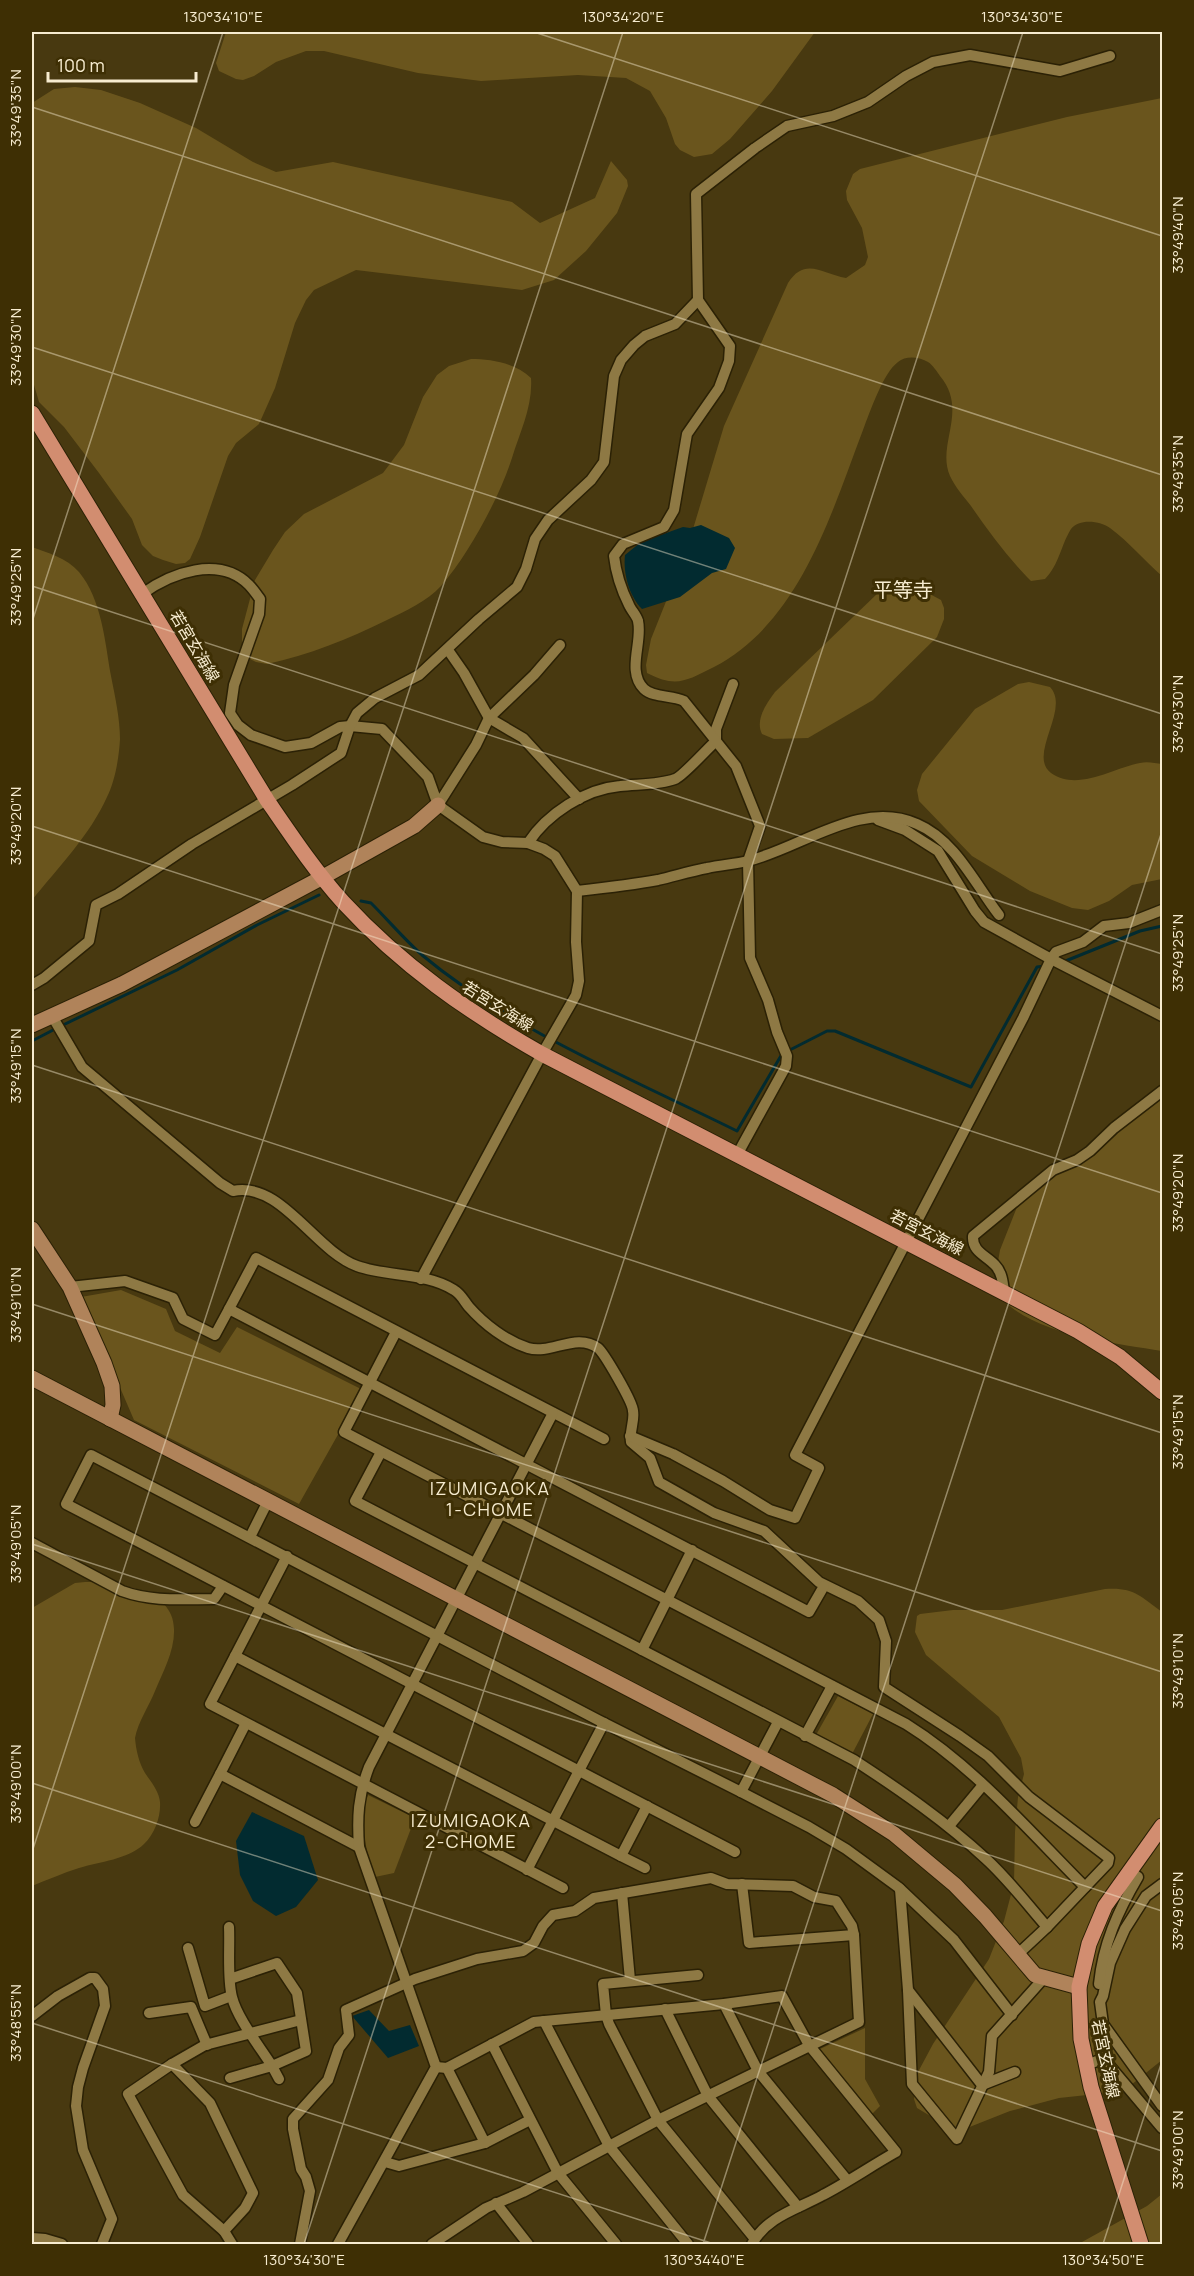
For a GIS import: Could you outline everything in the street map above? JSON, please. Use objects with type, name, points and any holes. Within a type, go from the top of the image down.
[{"type":"main road","name":"若宮玄海線","points":[[32,412],[267,800],[342,901],[408,965],[446,995],[482,1019],[542,1054],[1078,1331],[1120,1357],[1162,1392]]},
{"type":"main road","name":"若宮玄海線","points":[[1141,2244],[1086,2064],[1079,2018],[1079,1987],[1089,1944],[1098,1920],[1114,1892],[1162,1826]]},
{"type":"street","points":[[737,1155],[786,1066],[787,1056],[768,1000],[750,958],[748,861],[760,826],[736,765],[684,701],[674,696],[652,693],[645,689],[637,679],[638,621],[616,576],[614,556],[623,544],[664,527],[674,510],[687,434],[719,388],[729,361],[730,346],[698,300],[696,194],[787,126],[833,116],[868,102],[906,76],[933,63],[970,55],[1060,71],[1110,56]]},
{"type":"street","points":[[32,985],[86,944],[92,933],[93,913],[96,905],[118,894],[192,844],[341,753],[357,713],[375,698],[419,675],[517,587],[526,569],[535,539],[548,520],[591,480],[604,462],[614,376],[621,360],[645,336],[675,324],[698,300]]},
{"type":"street","points":[[142,594],[155,585],[186,571],[211,568],[229,573],[248,583],[260,599],[259,614],[234,685],[230,713],[238,725],[252,735],[285,747],[311,743],[340,727],[382,729],[428,777],[438,805],[483,837],[502,842],[528,843],[544,849],[555,856],[577,891],[578,988],[576,995],[421,1279]]},
{"type":"street","points":[[32,1025],[123,984],[414,826],[438,805],[476,745],[489,718],[534,675],[560,645]]},
{"type":"street","points":[[448,650],[464,673],[489,718],[523,738],[579,799]]},
{"type":"street","points":[[528,843],[547,821],[579,799],[616,786],[678,778],[716,741],[716,729],[733,684]]},
{"type":"street","points":[[577,891],[658,880],[748,861],[800,843],[842,824],[866,817],[885,815],[919,824],[936,835],[959,860],[999,915]]},
{"type":"street","points":[[866,817],[905,830],[938,851],[984,922],[1162,1016]]},
{"type":"street","points":[[630,1436],[683,1460],[770,1510],[795,1518],[819,1468],[795,1455],[1051,959],[1056,952],[1083,942],[1104,926],[1129,924],[1162,910]]},
{"type":"street","points":[[52,1016],[82,1067],[220,1183],[233,1191],[255,1190],[275,1200],[327,1247],[356,1266],[421,1279],[454,1290],[480,1318],[514,1343],[534,1350],[582,1341],[600,1349],[631,1402],[634,1412],[631,1442],[650,1458],[659,1482],[714,1513],[764,1532],[824,1586],[858,1601],[879,1620],[886,1641],[884,1687],[988,1756],[1029,1797],[1109,1858],[1108,1863],[1017,1955]]},
{"type":"street","points":[[1004,1292],[1002,1278],[996,1266],[975,1248],[973,1236],[1053,1170],[1077,1160],[1090,1151],[1114,1128],[1162,1091]]},
{"type":"street","points":[[32,1229],[70,1287],[104,1363],[112,1386],[113,1405],[110,1419]]},
{"type":"street","points":[[70,1287],[125,1281],[173,1298],[183,1319],[215,1335],[256,1258],[604,1439]]},
{"type":"street","points":[[229,1309],[809,1612],[824,1586]]},
{"type":"street","points":[[396,1332],[344,1432],[906,1724],[958,1760],[1085,1887]]},
{"type":"street","points":[[32,1378],[833,1796],[894,1834],[955,1885],[985,1916],[1029,1970],[1043,1979],[1079,1987]]},
{"type":"street","points":[[485,2143],[442,2068],[406,1984],[359,1847],[357,1817],[362,1785],[369,1767],[553,1413]]},
{"type":"street","points":[[381,1452],[355,1501],[854,1760],[949,1826],[987,1860],[1047,1927]]},
{"type":"street","points":[[735,1852],[66,1504],[91,1455],[604,1723],[809,1827],[846,1849],[900,1889],[954,1940],[1012,2015]]},
{"type":"street","points":[[250,1537],[268,1501]]},
{"type":"street","points":[[32,1543],[122,1591],[138,1597],[214,1599],[223,1586]]},
{"type":"street","points":[[642,1650],[692,1550]]},
{"type":"street","points":[[287,1556],[210,1704],[245,1725],[563,1888]]},
{"type":"street","points":[[235,1656],[645,1868]]},
{"type":"street","points":[[805,1736],[832,1686]]},
{"type":"street","points":[[741,1792],[778,1722]]},
{"type":"street","points":[[526,1870],[604,1723]]},
{"type":"street","points":[[195,1822],[245,1725]]},
{"type":"street","points":[[220,1774],[359,1847]]},
{"type":"street","points":[[949,1826],[983,1785]]},
{"type":"street","points":[[621,1856],[647,1806]]},
{"type":"street","points":[[1129,1870],[1137,1877],[1111,1929],[1101,1966],[1099,1983],[1102,2024],[1162,2106]]},
{"type":"street","points":[[300,2244],[309,2191],[306,2177],[301,2169],[293,2119],[328,2080],[339,2048],[349,2035],[346,2010],[415,1979],[477,1959],[523,1951],[534,1943],[543,1926],[553,1915],[575,1911],[594,1898],[711,1878],[727,1884],[793,1886],[814,1897],[836,1901],[852,1926],[854,1935],[859,2022],[658,2120],[496,2203],[448,2240],[432,2244]]},
{"type":"street","points":[[742,1884],[749,1943],[854,1935]]},
{"type":"street","points":[[1100,2002],[1110,1963],[1125,1929],[1146,1896],[1162,1884]]},
{"type":"street","points":[[900,1889],[912,2084],[957,2139],[989,2072],[992,2036],[1043,1979]]},
{"type":"street","points":[[622,1893],[630,1980]]},
{"type":"street","points":[[229,1927],[231,1996],[238,2012],[279,2079]]},
{"type":"street","points":[[188,1948],[205,2006],[231,1996]]},
{"type":"street","points":[[230,1979],[277,1963],[297,1993],[306,2051],[272,2066],[230,2078]]},
{"type":"street","points":[[338,2244],[442,2068],[534,2022],[606,2015],[665,2010],[724,2004],[782,1996],[809,2045],[896,2152],[823,2196],[774,2219],[753,2242],[658,2120],[606,2015],[603,1984],[698,1975]]},
{"type":"street","points":[[32,2016],[58,1996],[90,1978],[95,1978],[103,1989],[105,2006],[83,2068],[76,2106],[83,2150],[112,2219],[102,2244]]},
{"type":"street","points":[[908,1990],[982,2085]]},
{"type":"street","points":[[724,2004],[758,2071],[847,2180]]},
{"type":"street","points":[[149,2013],[191,2007],[207,2044]]},
{"type":"street","points":[[665,2010],[708,2096],[798,2206]]},
{"type":"street","points":[[232,2244],[224,2231],[183,2195],[128,2094],[172,2064],[207,2044],[301,2020]]},
{"type":"street","points":[[544,2021],[609,2146],[688,2244]]},
{"type":"street","points":[[492,2044],[558,2173],[616,2244]]},
{"type":"street","points":[[1086,2064],[1103,2061],[1108,2064],[1162,2128]]},
{"type":"street","points":[[172,2064],[210,2103],[254,2193],[245,2208],[224,2231]]},
{"type":"street","points":[[982,2085],[1015,2072]]},
{"type":"street","points":[[385,2162],[399,2166],[485,2143],[530,2120]]},
{"type":"street","points":[[496,2203],[528,2244]]},
{"type":"street","points":[[32,2238],[62,2244]]},
{"type":"shaded area","points":[[226,32],[815,32],[772,91],[730,139],[712,154],[694,157],[680,150],[675,144],[666,118],[650,91],[626,78],[578,75],[481,81],[418,73],[324,51],[306,51],[276,62],[243,80],[219,71],[216,63]]},
{"type":"shaded area","points":[[75,87],[101,90],[140,103],[196,128],[253,162],[276,172],[333,162],[512,202],[540,223],[595,198],[611,161],[627,180],[628,186],[617,213],[586,251],[554,280],[522,290],[356,270],[314,290],[306,300],[295,323],[275,388],[259,424],[236,443],[228,456],[190,559],[185,563],[176,564],[153,556],[142,545],[132,519],[99,473],[64,427],[39,402],[32,378],[32,103],[54,89]]},
{"type":"shaded area","points":[[1162,98],[1162,576],[1110,528],[1101,524],[1084,522],[1071,529],[1054,568],[1045,579],[1031,581],[997,543],[950,476],[947,452],[952,402],[948,389],[928,362],[917,358],[905,358],[892,367],[882,384],[809,563],[769,623],[744,647],[696,676],[674,681],[657,678],[647,673],[646,665],[651,639],[687,549],[724,426],[788,283],[794,275],[808,268],[846,278],[865,265],[868,257],[862,228],[847,200],[846,191],[853,174],[860,169],[1067,117]]},
{"type":"shaded area","points":[[471,359],[511,365],[531,378],[531,388],[525,419],[506,474],[482,525],[452,573],[441,586],[416,605],[343,640],[267,664],[248,658],[242,650],[242,629],[255,580],[285,532],[304,514],[383,473],[404,445],[423,397],[437,375],[449,366]]},
{"type":"shaded area","points":[[32,547],[69,563],[79,572],[93,595],[104,636],[120,739],[114,777],[100,811],[73,851],[32,900]]},
{"type":"shaded area","points":[[899,583],[941,600],[944,619],[937,637],[873,700],[808,738],[774,739],[762,734],[761,718],[775,692],[879,592],[890,585]]},
{"type":"shaded area","points":[[1029,682],[1050,687],[1055,696],[1056,707],[1044,755],[1045,765],[1051,773],[1061,778],[1083,780],[1143,762],[1162,764],[1162,879],[1132,885],[1109,901],[1088,910],[1072,908],[1030,891],[972,856],[919,801],[917,790],[922,774],[975,709],[1018,684]]},
{"type":"shaded area","points":[[1162,1089],[1162,1351],[1079,1336],[1057,1330],[1019,1313],[1004,1301],[994,1285],[1000,1250],[1019,1202],[1070,1158],[1134,1120]]},
{"type":"shaded area","points":[[121,1290],[166,1309],[175,1331],[220,1353],[237,1327],[363,1390],[299,1504],[134,1420],[81,1297]]},
{"type":"shaded area","points":[[75,1583],[126,1586],[140,1590],[164,1604],[171,1615],[174,1637],[171,1653],[135,1738],[141,1765],[158,1794],[159,1813],[151,1835],[138,1849],[122,1857],[79,1868],[32,1886],[32,1608]]},
{"type":"shaded area","points":[[1105,1589],[1130,1591],[1162,1612],[1162,2060],[1131,2085],[1106,2093],[1059,2098],[1010,2111],[962,2130],[947,2126],[917,2108],[914,2099],[918,2072],[933,2044],[989,1959],[1004,1921],[1014,1883],[1018,1797],[1024,1774],[1021,1758],[999,1717],[926,1655],[915,1632],[917,1616],[953,1610],[1002,1610]]},
{"type":"shaded area","points":[[838,1696],[873,1714],[852,1754],[816,1735]]},
{"type":"shaded area","points":[[368,1795],[415,1818],[394,1873],[375,1877],[366,1847],[363,1826]]},
{"type":"shaded area","points":[[865,2028],[865,2079],[880,2106],[872,2114],[820,2049]]},
{"type":"shaded area","points":[[1162,2194],[1162,2244],[1071,2244],[1082,2242],[1147,2206]]},
{"type":"water","points":[[701,525],[729,538],[735,548],[726,569],[712,573],[680,597],[642,609],[637,604],[628,584],[625,555],[641,542],[683,527]]},
{"type":"water","points":[[252,1812],[304,1836],[318,1880],[296,1907],[276,1916],[253,1901],[240,1875],[236,1841]]},
{"type":"water","points":[[369,2010],[389,2031],[410,2025],[419,2046],[388,2058],[352,2016]]},
{"type":"waterway","points":[[61,1026],[177,970],[257,925],[319,895]]},
{"type":"waterway","points":[[361,901],[371,903],[422,955],[494,1007],[574,1052],[737,1131],[782,1054],[827,1031],[835,1031],[971,1087],[1037,967],[1045,966]]},
{"type":"waterway","points":[[1063,962],[1140,931],[1162,926]]},
{"type":"waterway","points":[[32,1041],[55,1029]]},
{"type":"district","name":"平等寺","points":[[903,589]]},
{"type":"district","name":"IZUMIGAOKA 1-CHOME","points":[[490,1498]]},
{"type":"district","name":"IZUMIGAOKA 2-CHOME","points":[[471,1830]]}]
